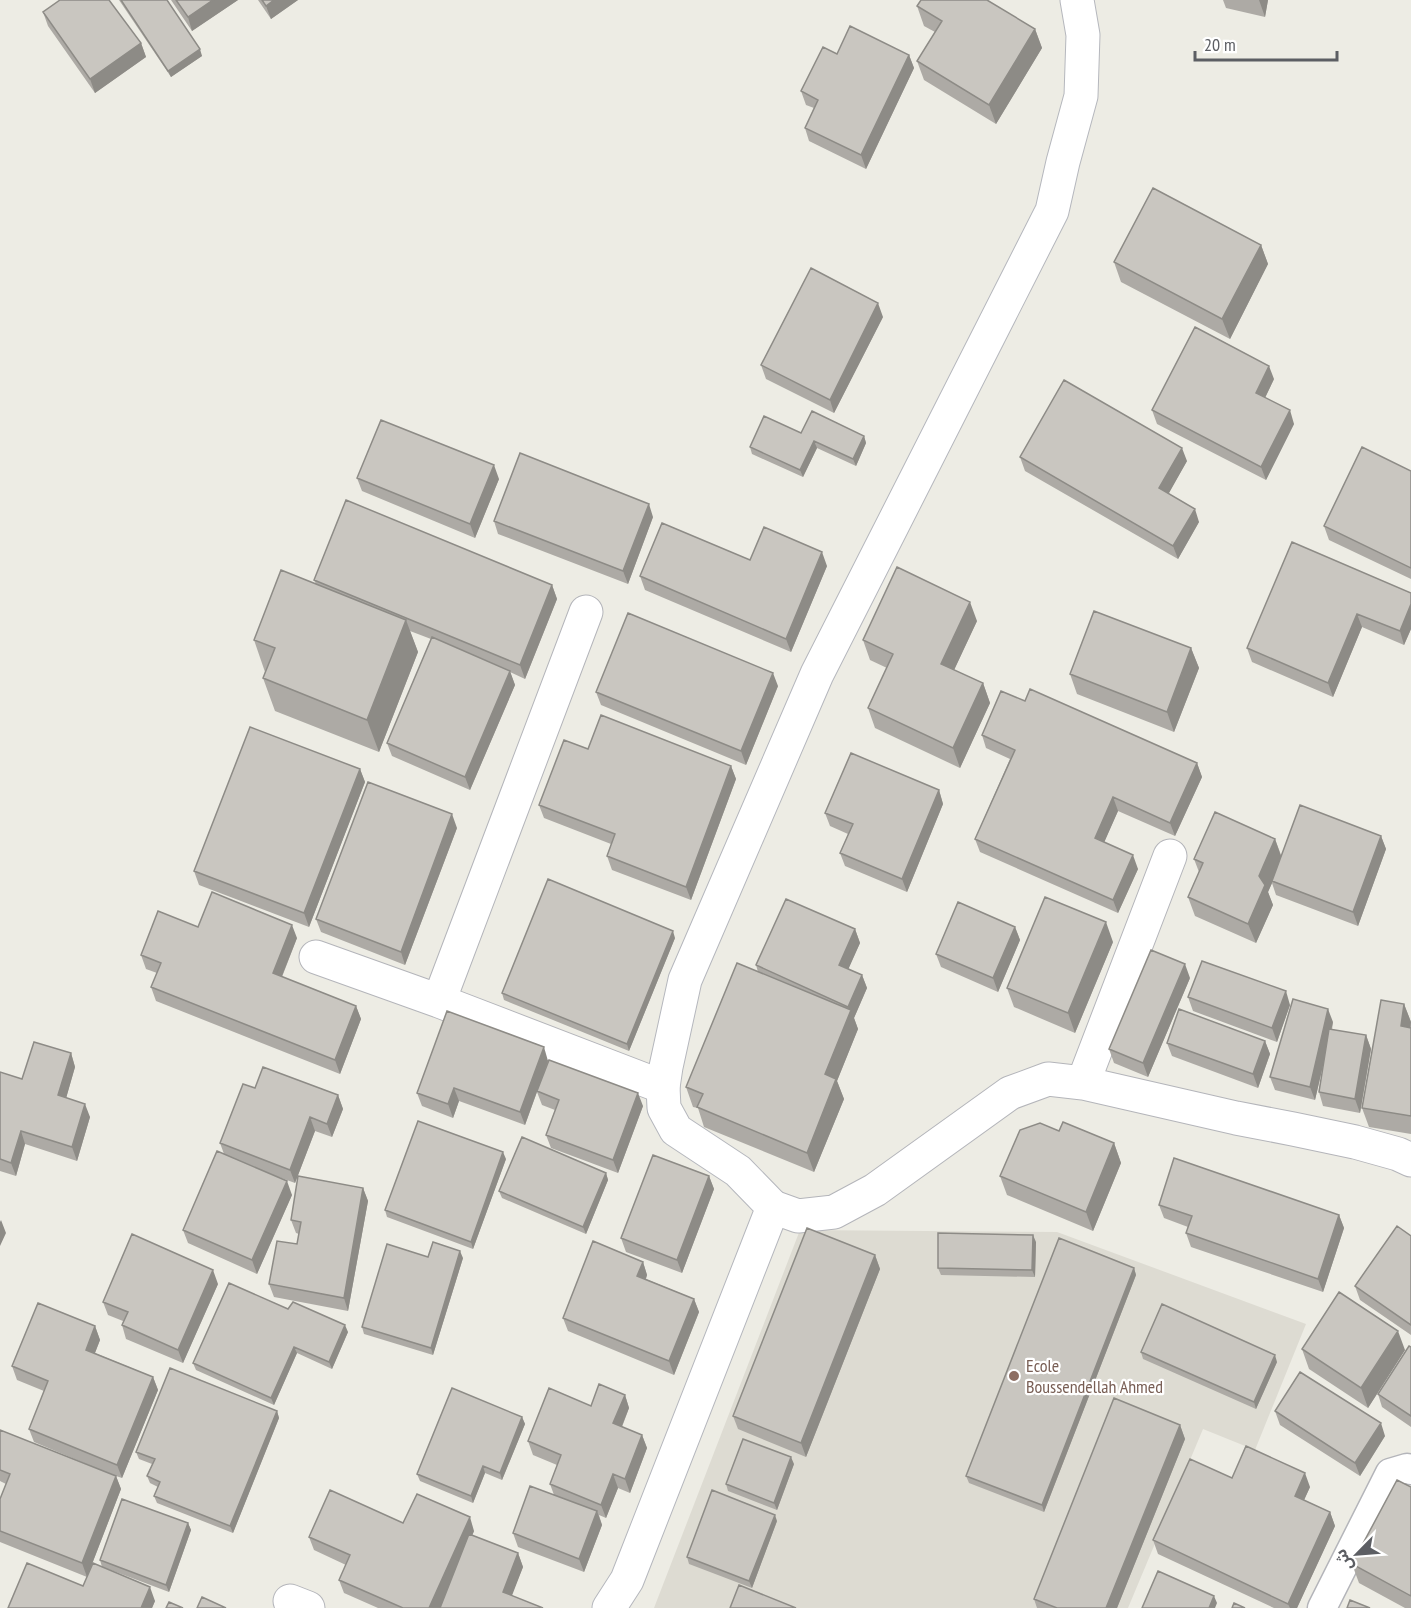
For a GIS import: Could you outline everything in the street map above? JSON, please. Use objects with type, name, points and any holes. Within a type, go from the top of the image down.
[{"type":"street","points":[[1077,0],[1083,35],[1081,96],[1063,162],[1053,211],[817,674],[685,980],[666,1067],[663,1087],[664,1108],[676,1130],[738,1171],[773,1207],[798,1216],[834,1212],[875,1190],[1010,1092],[1048,1079],[1083,1083],[1355,1142],[1411,1160]]},
{"type":"street","points":[[439,1002],[586,612]]},
{"type":"street","points":[[1083,1083],[1170,856]]},
{"type":"street","points":[[316,957],[663,1087]]},
{"type":"street","points":[[609,1608],[627,1580],[773,1207]]},
{"type":"lane","points":[[1322,1608],[1390,1473],[1407,1468],[1411,1470]]},
{"type":"shaded area","name":"Ecole Boussendellah Ahmed","points":[[800,1230],[1057,1232],[1306,1324],[1255,1450],[1203,1429],[1128,1608],[654,1608]]},
{"type":"building","points":[[60,0],[109,0],[141,43],[90,79],[43,12]]},
{"type":"building","points":[[121,0],[167,0],[200,49],[168,71]]},
{"type":"building","points":[[176,0],[213,0],[188,17]]},
{"type":"building","points":[[262,0],[274,0],[266,6]]},
{"type":"building","points":[[921,0],[987,0],[1035,29],[989,105],[917,61],[942,21],[917,6]]},
{"type":"building","points":[[850,26],[909,55],[861,155],[805,128],[818,100],[801,91],[823,47],[837,54]]},
{"type":"building","points":[[1153,188],[1261,245],[1222,319],[1114,262]]},
{"type":"building","points":[[811,268],[878,303],[830,400],[761,365]]},
{"type":"building","points":[[1195,327],[1269,366],[1256,393],[1290,410],[1261,467],[1152,410]]},
{"type":"building","points":[[1064,380],[1182,448],[1159,488],[1195,509],[1173,546],[1020,457]]},
{"type":"building","points":[[812,411],[864,436],[853,459],[814,441],[800,470],[750,447],[764,416],[801,433]]},
{"type":"building","points":[[381,420],[494,465],[470,524],[357,478]]},
{"type":"building","points":[[1362,447],[1411,471],[1411,568],[1324,526]]},
{"type":"building","points":[[520,453],[649,504],[623,571],[494,521]]},
{"type":"building","points":[[346,500],[552,585],[520,665],[314,580]]},
{"type":"building","points":[[662,523],[750,560],[764,527],[822,552],[786,639],[640,576]]},
{"type":"building","points":[[1292,542],[1411,593],[1411,604],[1400,631],[1357,614],[1328,683],[1247,648]]},
{"type":"building","points":[[897,567],[970,602],[941,664],[983,683],[953,748],[868,708],[893,654],[863,640]]},
{"type":"building","points":[[281,570],[406,620],[367,720],[263,678],[275,648],[254,640]]},
{"type":"building","points":[[1094,611],[1191,648],[1167,712],[1070,674]]},
{"type":"building","points":[[628,613],[773,673],[741,751],[596,692]]},
{"type":"building","points":[[432,637],[510,671],[465,777],[387,743]]},
{"type":"building","points":[[1030,689],[1197,763],[1170,823],[1113,797],[1095,838],[1133,855],[1113,900],[975,839],[1015,750],[982,735],[1001,691],[1025,701]]},
{"type":"building","points":[[601,715],[731,766],[686,887],[607,856],[615,834],[539,805],[564,740],[588,749]]},
{"type":"building","points":[[250,727],[360,769],[304,913],[194,871]]},
{"type":"building","points":[[851,753],[939,790],[902,879],[840,853],[853,824],[825,813]]},
{"type":"building","points":[[368,782],[452,814],[401,952],[316,919]]},
{"type":"building","points":[[1300,805],[1381,836],[1353,912],[1272,881]]},
{"type":"building","points":[[1215,812],[1275,839],[1259,876],[1265,885],[1248,924],[1188,897],[1203,863],[1194,859]]},
{"type":"building","points":[[548,879],[673,931],[627,1044],[502,993]]},
{"type":"building","points":[[212,892],[292,925],[273,973],[356,1006],[335,1060],[151,987],[161,963],[141,955],[158,911],[198,927]]},
{"type":"building","points":[[1045,897],[1106,922],[1068,1013],[1007,988]]},
{"type":"building","points":[[786,899],[855,929],[839,965],[862,975],[848,1007],[756,965]]},
{"type":"building","points":[[958,902],[1015,927],[993,978],[936,954]]},
{"type":"building","points":[[1151,950],[1185,964],[1143,1063],[1109,1049]]},
{"type":"building","points":[[1202,961],[1286,991],[1272,1028],[1188,997]]},
{"type":"building","points":[[737,963],[851,1010],[825,1074],[836,1079],[807,1153],[697,1107],[703,1094],[686,1087]]},
{"type":"building","points":[[1293,999],[1328,1009],[1310,1087],[1270,1077]]},
{"type":"building","points":[[1381,1000],[1404,1004],[1401,1026],[1411,1028],[1411,1116],[1362,1108]]},
{"type":"building","points":[[1179,1009],[1265,1041],[1253,1074],[1167,1043]]},
{"type":"building","points":[[447,1011],[544,1047],[520,1112],[454,1088],[448,1104],[417,1093]]},
{"type":"building","points":[[1329,1029],[1366,1035],[1355,1099],[1319,1092]]},
{"type":"building","points":[[34,1042],[71,1053],[58,1095],[85,1104],[72,1147],[21,1131],[11,1163],[0,1159],[0,1072],[22,1079]]},
{"type":"building","points":[[549,1060],[638,1093],[613,1160],[546,1135],[559,1100],[537,1091]]},
{"type":"building","points":[[263,1067],[338,1095],[327,1124],[310,1117],[290,1170],[220,1143],[243,1084],[255,1088]]},
{"type":"building","points":[[418,1121],[503,1152],[471,1242],[385,1210]]},
{"type":"building","points":[[1063,1122],[1114,1143],[1086,1212],[1000,1176],[1020,1130],[1040,1123],[1059,1131]]},
{"type":"building","points":[[522,1137],[606,1173],[583,1227],[499,1191]]},
{"type":"building","points":[[217,1151],[287,1181],[252,1260],[183,1230]]},
{"type":"building","points":[[653,1155],[709,1176],[677,1260],[621,1238]]},
{"type":"building","points":[[1174,1158],[1339,1215],[1318,1279],[1186,1233],[1192,1216],[1159,1205]]},
{"type":"building","points":[[298,1176],[363,1188],[344,1298],[269,1284],[277,1241],[297,1244],[301,1222],[291,1220]]},
{"type":"building","points":[[1397,1226],[1411,1236],[1411,1325],[1355,1286]]},
{"type":"building","points":[[807,1228],[875,1255],[801,1443],[733,1416]]},
{"type":"building","points":[[938,1233],[1033,1235],[1032,1270],[938,1268]]},
{"type":"building","points":[[132,1234],[213,1270],[178,1350],[122,1325],[128,1312],[103,1302]]},
{"type":"building","points":[[1059,1238],[1134,1268],[1042,1505],[966,1476]]},
{"type":"building","points":[[593,1241],[643,1262],[637,1276],[694,1299],[669,1361],[563,1318]]},
{"type":"building","points":[[433,1242],[460,1251],[431,1348],[362,1327],[387,1244],[428,1257]]},
{"type":"building","points":[[229,1283],[288,1309],[293,1302],[345,1325],[329,1362],[294,1347],[271,1398],[193,1363]]},
{"type":"building","points":[[1339,1292],[1398,1331],[1361,1388],[1302,1349]]},
{"type":"building","points":[[38,1303],[95,1326],[86,1350],[153,1377],[117,1465],[29,1429],[48,1381],[12,1366]]},
{"type":"building","points":[[1162,1304],[1275,1355],[1254,1402],[1141,1352]]},
{"type":"building","points":[[1409,1346],[1411,1347],[1411,1416],[1378,1394]]},
{"type":"building","points":[[170,1368],[277,1411],[230,1526],[154,1496],[160,1482],[147,1476],[155,1459],[136,1452]]},
{"type":"building","points":[[1300,1372],[1381,1423],[1355,1463],[1275,1411]]},
{"type":"building","points":[[599,1384],[625,1395],[613,1423],[642,1435],[625,1479],[613,1474],[601,1505],[550,1484],[561,1455],[528,1441],[549,1388],[591,1406]]},
{"type":"building","points":[[452,1388],[522,1417],[500,1473],[483,1466],[471,1496],[417,1474]]},
{"type":"building","points":[[1114,1398],[1180,1425],[1106,1608],[1057,1608],[1034,1599]]},
{"type":"building","points":[[0,1430],[116,1476],[82,1563],[0,1531],[0,1499],[10,1474],[0,1470]]},
{"type":"building","points":[[743,1439],[791,1457],[774,1503],[726,1484]]},
{"type":"building","points":[[1246,1446],[1305,1473],[1295,1496],[1330,1512],[1288,1604],[1153,1540],[1190,1459],[1232,1478]]},
{"type":"building","points":[[1397,1480],[1411,1487],[1411,1596],[1352,1564]]},
{"type":"building","points":[[530,1486],[597,1511],[579,1559],[513,1533]]},
{"type":"building","points":[[330,1490],[403,1523],[417,1494],[470,1517],[429,1608],[403,1608],[339,1580],[350,1555],[309,1537]]},
{"type":"building","points":[[712,1490],[775,1515],[749,1581],[687,1557]]},
{"type":"building","points":[[122,1499],[188,1523],[166,1585],[100,1560]]},
{"type":"building","points":[[469,1534],[518,1553],[503,1592],[543,1608],[440,1608]]},
{"type":"building","points":[[27,1563],[83,1586],[93,1563],[150,1587],[141,1608],[8,1608]]},
{"type":"building","points":[[1158,1571],[1214,1596],[1209,1608],[1142,1608]]},
{"type":"building","points":[[739,1585],[796,1608],[730,1608]]},
{"type":"building","points":[[202,1597],[226,1608],[197,1608]]},
{"type":"building","points":[[1350,1600],[1370,1608],[1347,1608]]},
{"type":"building","points":[[169,1602],[183,1608],[166,1608]]},
{"type":"building","points":[[1234,1603],[1245,1608],[1232,1608]]},
{"type":"place","name":"Ecole Boussendellah Ahmed","points":[[1014,1376]]}]
